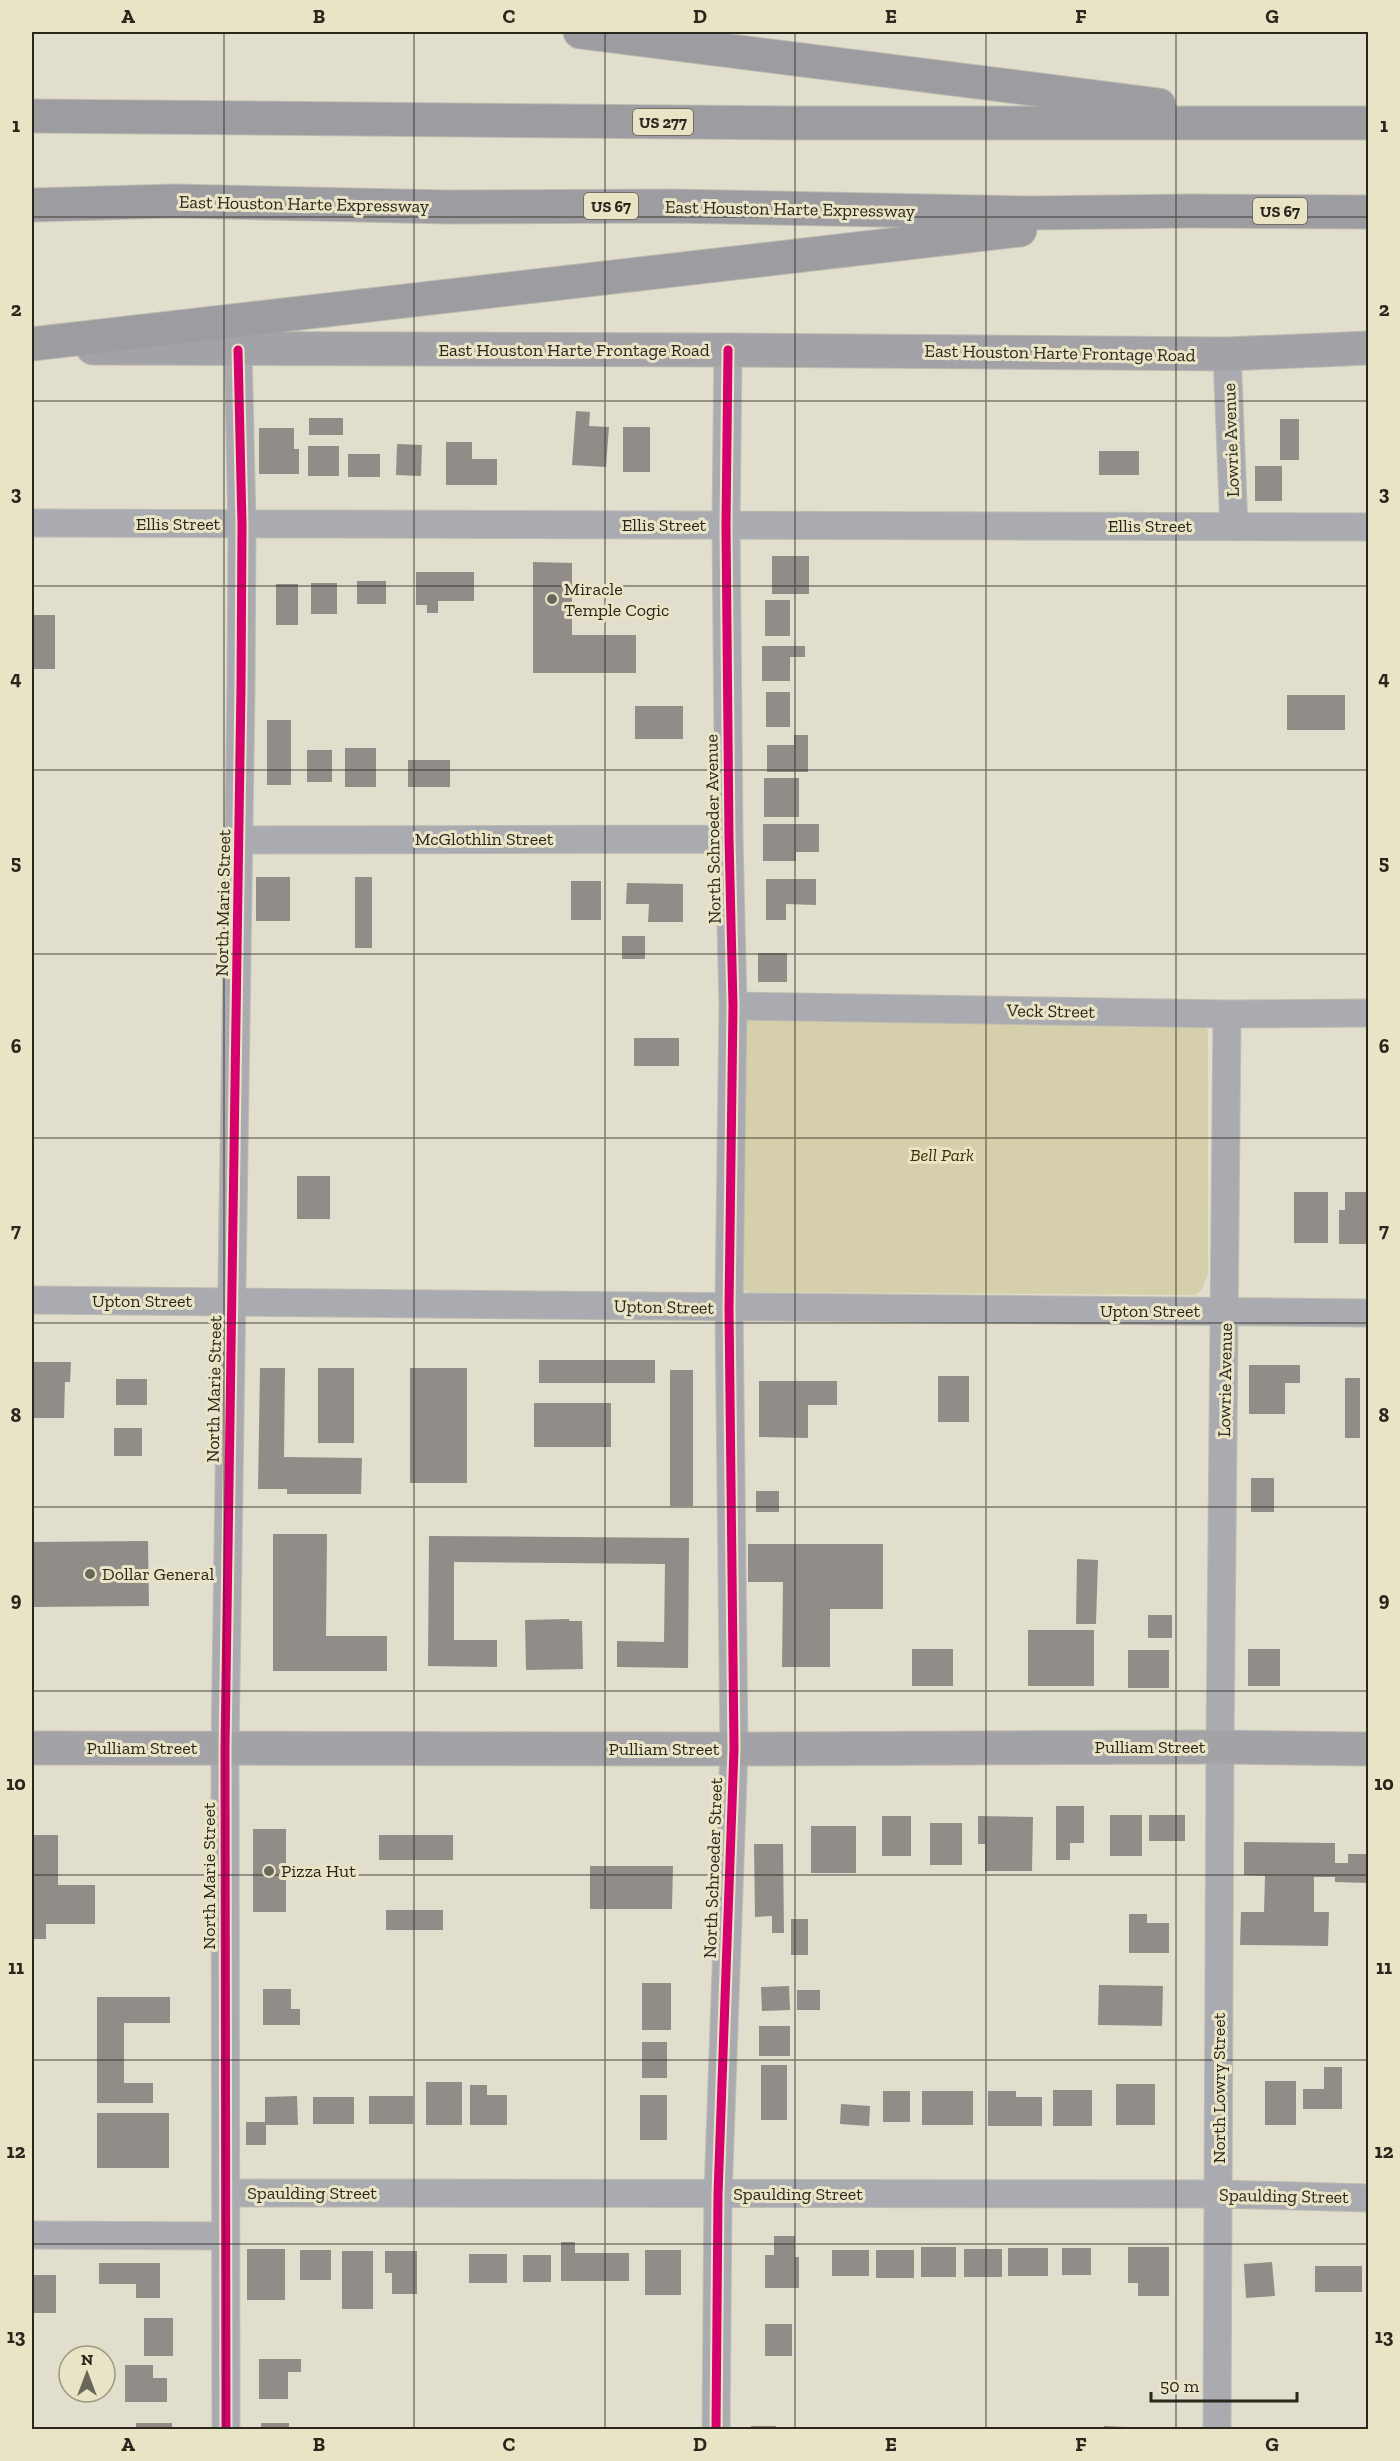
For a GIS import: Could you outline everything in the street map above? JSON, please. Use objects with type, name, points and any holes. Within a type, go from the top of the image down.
[{"type":"highway","points":[[580,32],[1295,123]]},
{"type":"highway","name":"US 277","points":[[32,116],[792,123],[1368,123]]},
{"type":"highway","name":"East Houston Harte Expressway","points":[[32,205],[174,201],[448,207],[672,206],[1032,213],[1368,212]]},
{"type":"highway","points":[[32,345],[1191,211]]},
{"type":"main road","name":"East Houston Harte Frontage Road","points":[[32,345],[238,350],[728,350],[1227,354],[1368,348]]},
{"type":"main road","name":"Pulliam Street","points":[[32,1748],[1220,1747],[1368,1749]]},
{"type":"street","name":"North Marie Street","points":[[226,2430],[225,1748],[240,840],[242,525],[238,350]]},
{"type":"street","name":"North Schroeder Avenue","points":[[728,350],[726,525],[733,1006],[729,1308]]},
{"type":"street","name":"Lowrie Avenue","points":[[1227,354],[1234,527]]},
{"type":"street","name":"Ellis Street","points":[[32,524],[1368,527]]},
{"type":"street","name":"McGlothlin Street","points":[[240,840],[729,839]]},
{"type":"street","name":"Veck Street","points":[[733,1006],[1227,1014],[1368,1013]]},
{"type":"street","name":"Lowrie Avenue","points":[[1220,1747],[1226,1312],[1227,1014]]},
{"type":"street","name":"Upton Street","points":[[32,1300],[1368,1313]]},
{"type":"street","name":"North Schroeder Street","points":[[716,2430],[718,2194],[734,1749],[729,1308]]},
{"type":"street","name":"North Lowry Street","points":[[1217,2430],[1220,1747]]},
{"type":"street","name":"Spaulding Street","points":[[227,2193],[1219,2194],[1368,2198]]},
{"type":"street","points":[[32,2235],[226,2236]]},
{"type":"green space","name":"Bell Park","points":[[744,1020],[1204,1025],[1208,1031],[1208,1274],[1202,1290],[1195,1295],[748,1292],[741,1289]]},
{"type":"building","points":[[576,411],[590,412],[589,426],[609,427],[606,467],[572,465]]},
{"type":"building","points":[[309,418],[343,418],[343,435],[309,435]]},
{"type":"building","points":[[1280,419],[1299,419],[1299,460],[1280,460]]},
{"type":"building","points":[[623,427],[650,427],[650,472],[623,472]]},
{"type":"building","points":[[259,428],[294,428],[294,449],[299,449],[299,474],[259,474]]},
{"type":"building","points":[[446,442],[472,442],[472,459],[497,459],[497,485],[446,485]]},
{"type":"building","points":[[397,444],[422,445],[421,476],[396,475]]},
{"type":"building","points":[[308,446],[339,446],[339,476],[308,476]]},
{"type":"building","points":[[1099,451],[1139,451],[1139,475],[1099,475]]},
{"type":"building","points":[[348,454],[380,454],[380,477],[348,477]]},
{"type":"building","points":[[1255,466],[1282,466],[1282,501],[1255,501]]},
{"type":"building","points":[[772,556],[809,556],[809,594],[772,594]]},
{"type":"building","name":"Miracle Temple Cogic","points":[[533,562],[572,563],[572,635],[636,635],[636,673],[533,673]]},
{"type":"building","points":[[416,572],[474,572],[474,601],[438,601],[438,613],[427,613],[427,605],[416,605]]},
{"type":"building","points":[[357,581],[386,581],[386,604],[357,604]]},
{"type":"building","points":[[311,583],[337,583],[337,614],[311,614]]},
{"type":"building","points":[[276,584],[298,584],[298,625],[276,625]]},
{"type":"building","points":[[765,600],[790,600],[790,636],[765,636]]},
{"type":"building","points":[[32,615],[55,615],[55,669],[32,669]]},
{"type":"building","points":[[762,646],[805,646],[805,657],[790,657],[790,681],[762,681]]},
{"type":"building","points":[[1366,667],[1368,667],[1368,710],[1366,710]]},
{"type":"building","points":[[766,692],[790,692],[790,727],[766,727]]},
{"type":"building","points":[[1287,695],[1345,695],[1345,730],[1287,730]]},
{"type":"building","points":[[635,706],[683,706],[683,739],[635,739]]},
{"type":"building","points":[[267,720],[291,720],[291,785],[267,785]]},
{"type":"building","points":[[794,735],[808,735],[808,772],[767,772],[767,745],[794,745]]},
{"type":"building","points":[[345,748],[376,748],[376,787],[345,787]]},
{"type":"building","points":[[307,750],[332,750],[332,782],[307,782]]},
{"type":"building","points":[[408,760],[450,760],[450,787],[408,787]]},
{"type":"building","points":[[764,778],[799,778],[799,817],[764,817]]},
{"type":"building","points":[[763,824],[819,824],[819,852],[796,852],[796,861],[763,861]]},
{"type":"building","points":[[256,877],[290,877],[290,921],[256,921]]},
{"type":"building","points":[[355,877],[372,877],[372,948],[355,948]]},
{"type":"building","points":[[766,879],[816,879],[816,905],[786,904],[786,920],[766,920]]},
{"type":"building","points":[[571,881],[601,881],[601,920],[571,920]]},
{"type":"building","points":[[627,883],[683,884],[683,922],[648,922],[649,904],[626,904]]},
{"type":"building","points":[[622,936],[645,936],[645,959],[622,959]]},
{"type":"building","points":[[758,953],[787,953],[787,982],[758,982]]},
{"type":"building","points":[[634,1038],[679,1038],[679,1066],[634,1066]]},
{"type":"building","points":[[297,1176],[330,1176],[330,1219],[297,1219]]},
{"type":"building","points":[[1294,1192],[1328,1192],[1328,1243],[1294,1243]]},
{"type":"building","points":[[1345,1192],[1368,1192],[1368,1244],[1339,1244],[1339,1210],[1345,1210]]},
{"type":"building","points":[[539,1360],[655,1360],[655,1383],[539,1383]]},
{"type":"building","points":[[32,1362],[71,1362],[70,1382],[65,1382],[64,1418],[32,1418]]},
{"type":"building","points":[[1249,1365],[1300,1365],[1300,1383],[1285,1383],[1285,1414],[1249,1414]]},
{"type":"building","points":[[260,1368],[285,1368],[284,1457],[362,1458],[361,1494],[287,1494],[287,1489],[258,1489]]},
{"type":"building","points":[[318,1368],[354,1368],[354,1443],[318,1443]]},
{"type":"building","points":[[410,1368],[467,1368],[467,1483],[410,1483]]},
{"type":"building","points":[[670,1370],[693,1370],[693,1506],[670,1506]]},
{"type":"building","points":[[938,1376],[969,1376],[969,1422],[938,1422]]},
{"type":"building","points":[[1345,1378],[1360,1378],[1360,1438],[1345,1438]]},
{"type":"building","points":[[116,1379],[147,1379],[147,1405],[116,1405]]},
{"type":"building","points":[[759,1381],[837,1381],[837,1405],[808,1405],[808,1438],[759,1437]]},
{"type":"building","points":[[534,1403],[611,1403],[611,1447],[534,1447]]},
{"type":"building","points":[[114,1428],[142,1428],[142,1456],[114,1456]]},
{"type":"building","points":[[32,1476],[34,1476],[34,1512],[32,1512]]},
{"type":"building","points":[[1251,1478],[1274,1478],[1274,1512],[1251,1512]]},
{"type":"building","points":[[756,1491],[779,1491],[779,1512],[756,1512]]},
{"type":"building","points":[[273,1534],[327,1534],[326,1636],[387,1636],[387,1671],[273,1671]]},
{"type":"building","points":[[429,1536],[689,1538],[688,1668],[617,1667],[617,1641],[664,1642],[665,1564],[454,1562],[454,1640],[497,1640],[497,1667],[428,1666]]},
{"type":"building","name":"Dollar General","points":[[148,1541],[149,1606],[32,1607],[32,1542]]},
{"type":"building","points":[[748,1544],[883,1544],[883,1609],[830,1609],[830,1667],[782,1667],[783,1582],[748,1582]]},
{"type":"building","points":[[1077,1559],[1098,1560],[1096,1624],[1076,1624]]},
{"type":"building","points":[[1148,1615],[1172,1615],[1172,1638],[1148,1638]]},
{"type":"building","points":[[569,1619],[569,1621],[582,1621],[583,1669],[526,1670],[525,1620]]},
{"type":"building","points":[[1028,1630],[1094,1630],[1094,1686],[1028,1686]]},
{"type":"building","points":[[912,1649],[953,1649],[953,1686],[912,1686]]},
{"type":"building","points":[[1248,1649],[1280,1649],[1280,1686],[1248,1686]]},
{"type":"building","points":[[1128,1650],[1169,1650],[1169,1688],[1128,1688]]},
{"type":"building","points":[[1056,1806],[1084,1806],[1084,1843],[1070,1843],[1070,1860],[1056,1860]]},
{"type":"building","points":[[1110,1815],[1142,1815],[1142,1856],[1110,1856]]},
{"type":"building","points":[[1149,1815],[1185,1815],[1185,1841],[1149,1841]]},
{"type":"building","points":[[882,1816],[911,1816],[911,1856],[882,1856]]},
{"type":"building","points":[[978,1816],[1033,1817],[1032,1871],[985,1871],[985,1844],[978,1844]]},
{"type":"building","points":[[930,1823],[962,1823],[962,1865],[930,1865]]},
{"type":"building","points":[[811,1826],[856,1826],[856,1873],[811,1873]]},
{"type":"building","name":"Pizza Hut","points":[[253,1829],[286,1829],[286,1912],[253,1912]]},
{"type":"building","points":[[32,1835],[58,1835],[58,1885],[95,1885],[95,1924],[46,1924],[46,1939],[32,1939]]},
{"type":"building","points":[[379,1835],[453,1835],[453,1860],[379,1860]]},
{"type":"building","points":[[1244,1842],[1335,1843],[1335,1863],[1348,1863],[1348,1854],[1368,1854],[1368,1883],[1335,1882],[1335,1877],[1314,1877],[1314,1912],[1329,1912],[1328,1946],[1240,1945],[1241,1912],[1264,1912],[1265,1876],[1244,1875]]},
{"type":"building","points":[[754,1844],[783,1844],[784,1933],[772,1933],[772,1916],[755,1917]]},
{"type":"building","points":[[590,1866],[673,1866],[672,1909],[590,1909]]},
{"type":"building","points":[[386,1910],[443,1910],[443,1930],[386,1930]]},
{"type":"building","points":[[1129,1914],[1147,1914],[1147,1923],[1169,1923],[1169,1953],[1129,1953]]},
{"type":"building","points":[[791,1919],[808,1919],[808,1955],[791,1955]]},
{"type":"building","points":[[642,1983],[671,1983],[671,2030],[642,2030]]},
{"type":"building","points":[[1099,1985],[1163,1986],[1162,2026],[1098,2025]]},
{"type":"building","points":[[789,1986],[790,2010],[762,2011],[761,1987]]},
{"type":"building","points":[[263,1989],[291,1989],[291,2009],[300,2009],[300,2025],[263,2025]]},
{"type":"building","points":[[797,1990],[820,1990],[820,2010],[797,2010]]},
{"type":"building","points":[[97,1997],[170,1997],[170,2023],[124,2023],[124,2083],[153,2083],[153,2103],[97,2103]]},
{"type":"building","points":[[759,2026],[790,2026],[790,2056],[759,2056]]},
{"type":"building","points":[[642,2042],[667,2042],[667,2078],[642,2078]]},
{"type":"building","points":[[761,2065],[787,2065],[787,2120],[761,2120]]},
{"type":"building","points":[[1324,2067],[1342,2067],[1342,2109],[1303,2109],[1303,2089],[1324,2089]]},
{"type":"building","points":[[1265,2081],[1296,2081],[1296,2125],[1265,2125]]},
{"type":"building","points":[[426,2082],[462,2082],[462,2125],[426,2125]]},
{"type":"building","points":[[1116,2084],[1155,2084],[1155,2125],[1116,2125]]},
{"type":"building","points":[[470,2085],[487,2085],[487,2095],[507,2095],[507,2125],[470,2125]]},
{"type":"building","points":[[1053,2090],[1092,2090],[1092,2126],[1053,2126]]},
{"type":"building","points":[[883,2091],[910,2091],[910,2122],[883,2122]]},
{"type":"building","points":[[922,2091],[973,2091],[973,2125],[922,2125]]},
{"type":"building","points":[[988,2091],[1016,2091],[1016,2097],[1042,2097],[1042,2126],[988,2126]]},
{"type":"building","points":[[640,2095],[667,2095],[667,2140],[640,2140]]},
{"type":"building","points":[[297,2096],[298,2125],[266,2125],[266,2145],[246,2145],[246,2122],[265,2122],[265,2097]]},
{"type":"building","points":[[369,2096],[413,2096],[413,2124],[369,2124]]},
{"type":"building","points":[[313,2097],[354,2097],[354,2124],[313,2124]]},
{"type":"building","points":[[841,2104],[870,2106],[869,2126],[840,2124]]},
{"type":"building","points":[[97,2113],[169,2113],[169,2168],[97,2168]]},
{"type":"building","points":[[774,2236],[795,2236],[795,2257],[799,2257],[799,2288],[765,2288],[765,2255],[774,2255]]},
{"type":"building","points":[[561,2242],[575,2242],[575,2253],[629,2253],[629,2281],[561,2281]]},
{"type":"building","points":[[921,2247],[956,2247],[956,2277],[921,2277]]},
{"type":"building","points":[[1128,2247],[1169,2247],[1169,2296],[1138,2296],[1138,2283],[1128,2283]]},
{"type":"building","points":[[1008,2248],[1048,2248],[1048,2276],[1008,2276]]},
{"type":"building","points":[[1062,2248],[1091,2248],[1091,2275],[1062,2275]]},
{"type":"building","points":[[247,2249],[285,2249],[285,2300],[247,2300]]},
{"type":"building","points":[[964,2249],[1002,2249],[1002,2277],[964,2277]]},
{"type":"building","points":[[300,2250],[331,2250],[331,2280],[300,2280]]},
{"type":"building","points":[[645,2250],[681,2250],[681,2295],[645,2295]]},
{"type":"building","points":[[832,2250],[869,2250],[869,2276],[832,2276]]},
{"type":"building","points":[[876,2250],[914,2250],[914,2278],[876,2278]]},
{"type":"building","points":[[342,2251],[373,2251],[373,2309],[342,2309]]},
{"type":"building","points":[[385,2251],[417,2251],[417,2294],[392,2294],[392,2273],[385,2273]]},
{"type":"building","points":[[469,2254],[507,2254],[507,2283],[469,2283]]},
{"type":"building","points":[[523,2255],[551,2255],[551,2282],[523,2282]]},
{"type":"building","points":[[1272,2262],[1275,2296],[1246,2298],[1244,2264]]},
{"type":"building","points":[[99,2263],[160,2263],[160,2298],[136,2298],[136,2284],[99,2284]]},
{"type":"building","points":[[1315,2266],[1362,2266],[1362,2292],[1315,2292]]},
{"type":"building","points":[[33,2275],[56,2275],[56,2313],[32,2313]]},
{"type":"building","points":[[144,2318],[173,2318],[173,2356],[144,2356]]},
{"type":"building","points":[[765,2324],[792,2324],[792,2356],[765,2356]]},
{"type":"building","points":[[259,2359],[301,2359],[301,2372],[288,2372],[288,2399],[259,2399]]},
{"type":"building","points":[[125,2365],[153,2365],[153,2378],[167,2378],[167,2402],[125,2402]]},
{"type":"building","points":[[136,2423],[172,2423],[172,2430],[136,2430]]},
{"type":"building","points":[[261,2423],[289,2423],[289,2430],[261,2430]]},
{"type":"building","points":[[751,2426],[776,2426],[776,2430],[751,2430]]},
{"type":"building","points":[[1104,2426],[1146,2428],[1146,2430],[1104,2430]]},
{"type":"cycle path","points":[[226,2430],[225,1748],[242,525],[238,350]]},
{"type":"cycle path","points":[[716,2430],[718,2194],[734,1749],[729,1308],[733,1006],[726,525],[728,350]]},
{"type":"place","name":"Miracle Temple Cogic","points":[[552,599]]},
{"type":"place","name":"Dollar General","points":[[90,1574]]},
{"type":"place","name":"Pizza Hut","points":[[269,1871]]}]
